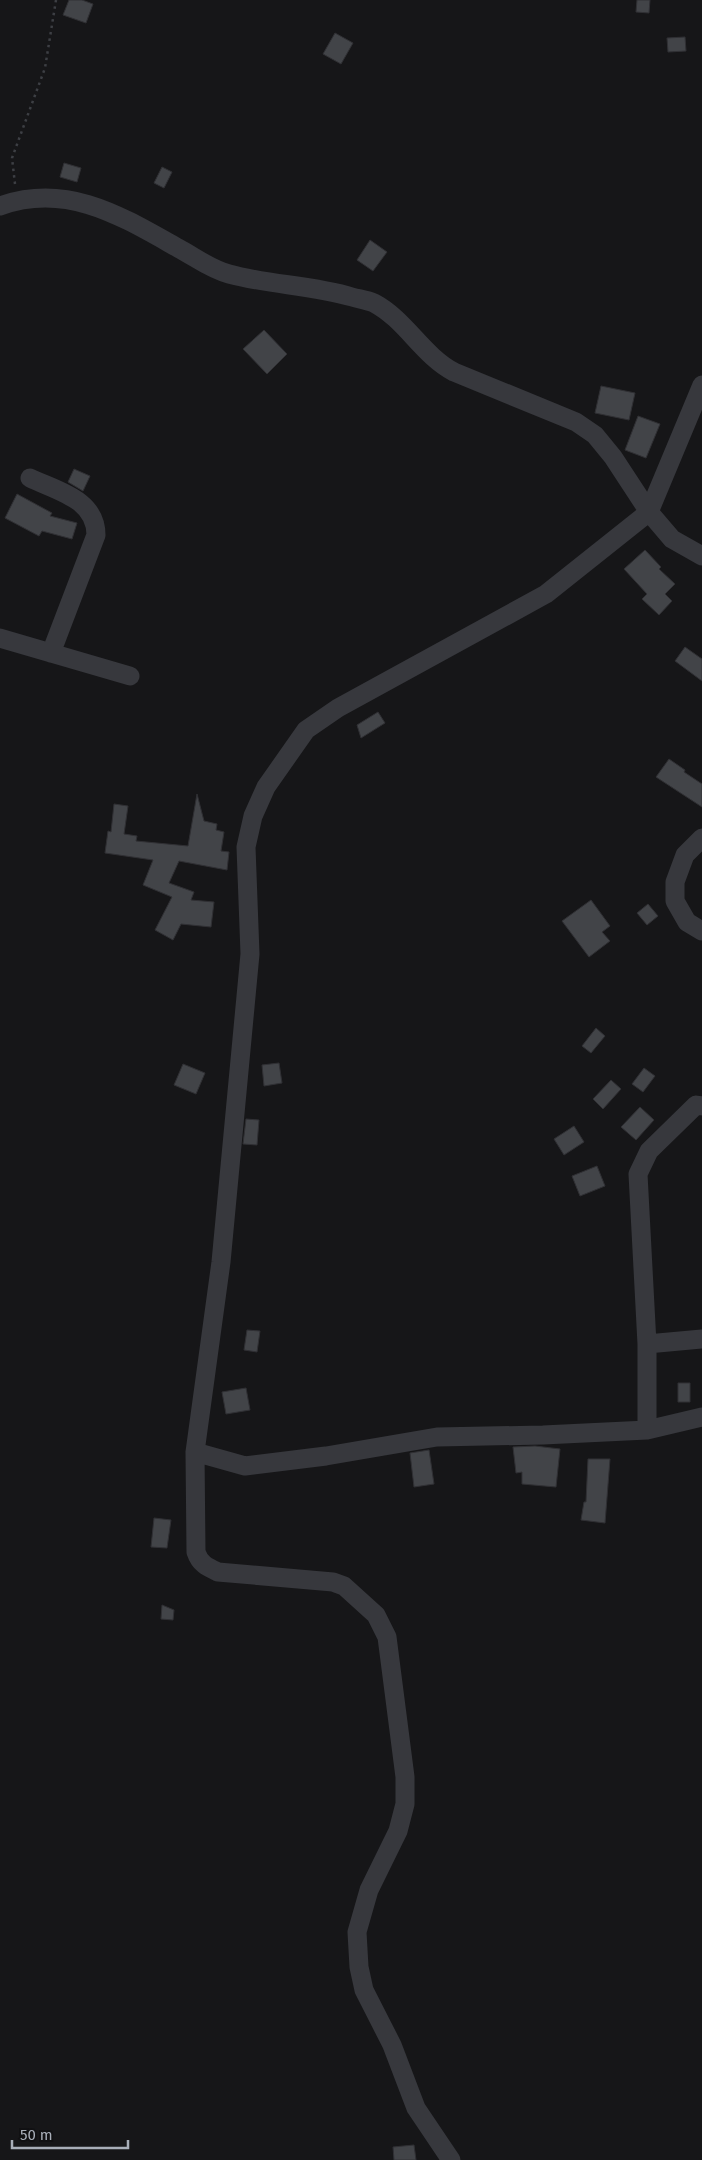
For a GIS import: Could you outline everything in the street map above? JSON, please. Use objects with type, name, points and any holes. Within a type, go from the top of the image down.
[{"type":"street","points":[[9,203],[56,199],[93,204],[130,220],[211,268],[230,274],[342,294],[373,303],[392,316],[439,364],[454,372],[576,422],[595,435],[604,444],[649,512],[672,539],[702,556]]},
{"type":"street","points":[[451,2160],[416,2108],[392,2045],[364,1990],[359,1967],[357,1932],[359,1923],[369,1890],[398,1830],[405,1804],[405,1777],[387,1637],[376,1615],[344,1586],[333,1582],[218,1572],[206,1567],[199,1560],[196,1552],[195,1452],[221,1262],[250,954],[246,847],[253,816],[266,786],[306,730],[338,708],[546,594],[649,512],[702,385]]},
{"type":"street","points":[[30,478],[77,500],[93,516],[96,525],[96,536],[51,653]]},
{"type":"street","points":[[0,638],[130,676]]},
{"type":"street","points":[[702,838],[685,855],[675,882],[676,901],[687,922],[702,931]]},
{"type":"street","points":[[647,1430],[647,1344],[638,1174],[649,1151],[696,1105],[702,1106]]},
{"type":"street","points":[[647,1344],[702,1339]]},
{"type":"street","points":[[195,1452],[245,1466],[326,1456],[437,1437],[543,1435],[647,1430],[702,1417]]},
{"type":"path","points":[[9,203],[12,158],[45,68],[56,0]]},
{"type":"building","points":[[69,0],[82,0],[93,4],[86,23],[63,15]]},
{"type":"building","points":[[637,0],[650,0],[649,13],[636,12]]},
{"type":"building","points":[[335,33],[353,43],[341,64],[323,54]]},
{"type":"building","points":[[685,37],[686,51],[668,52],[667,38]]},
{"type":"building","points":[[64,163],[81,168],[77,182],[60,177]]},
{"type":"building","points":[[162,167],[172,172],[164,188],[154,183]]},
{"type":"building","points":[[370,240],[387,252],[373,271],[357,260]]},
{"type":"building","points":[[264,330],[287,354],[267,374],[243,349]]},
{"type":"building","points":[[601,386],[635,393],[629,420],[595,413]]},
{"type":"building","points":[[638,416],[660,424],[646,458],[625,450]]},
{"type":"building","points":[[74,469],[90,476],[83,491],[68,482]]},
{"type":"building","points":[[17,494],[52,513],[50,516],[77,523],[72,539],[42,531],[39,536],[5,518]]},
{"type":"building","points":[[645,550],[661,567],[659,569],[675,584],[665,594],[672,601],[659,615],[642,599],[647,594],[624,569]]},
{"type":"building","points":[[685,647],[702,659],[702,681],[675,661]]},
{"type":"building","points":[[378,712],[385,723],[361,738],[357,725]]},
{"type":"building","points":[[669,759],[702,784],[702,807],[656,777]]},
{"type":"building","points":[[197,794],[204,821],[217,824],[216,830],[224,832],[221,851],[229,852],[227,870],[179,861],[169,883],[194,892],[191,900],[214,902],[211,927],[181,924],[173,940],[155,930],[172,897],[143,885],[153,860],[105,853],[108,831],[111,832],[114,804],[128,806],[124,834],[137,836],[136,841],[188,846]]},
{"type":"building","points":[[591,900],[610,926],[602,932],[610,941],[589,957],[562,921]]},
{"type":"building","points":[[648,904],[658,916],[647,925],[637,913]]},
{"type":"building","points":[[596,1028],[605,1036],[591,1053],[582,1046]]},
{"type":"building","points":[[279,1063],[282,1083],[264,1086],[262,1065]]},
{"type":"building","points":[[183,1064],[205,1073],[196,1094],[174,1085]]},
{"type":"building","points":[[644,1068],[655,1076],[643,1092],[632,1084]]},
{"type":"building","points":[[611,1080],[621,1089],[603,1109],[593,1099]]},
{"type":"building","points":[[640,1107],[654,1120],[636,1140],[621,1127]]},
{"type":"building","points":[[246,1119],[259,1120],[257,1145],[243,1144]]},
{"type":"building","points":[[574,1126],[584,1142],[564,1155],[554,1139]]},
{"type":"building","points":[[597,1166],[605,1186],[580,1196],[572,1176]]},
{"type":"building","points":[[247,1330],[260,1331],[257,1352],[244,1350]]},
{"type":"building","points":[[678,1383],[690,1383],[690,1402],[678,1402]]},
{"type":"building","points":[[246,1388],[250,1410],[226,1414],[222,1392]]},
{"type":"building","points":[[535,1446],[560,1449],[556,1487],[522,1484],[522,1472],[516,1473],[513,1447]]},
{"type":"building","points":[[429,1450],[434,1484],[414,1487],[410,1453]]},
{"type":"building","points":[[588,1459],[610,1459],[605,1523],[581,1520],[584,1502],[586,1502]]},
{"type":"building","points":[[154,1518],[171,1520],[167,1548],[151,1547]]},
{"type":"building","points":[[162,1605],[174,1610],[173,1620],[161,1619]]},
{"type":"building","points":[[414,2145],[416,2160],[394,2160],[393,2147]]}]
